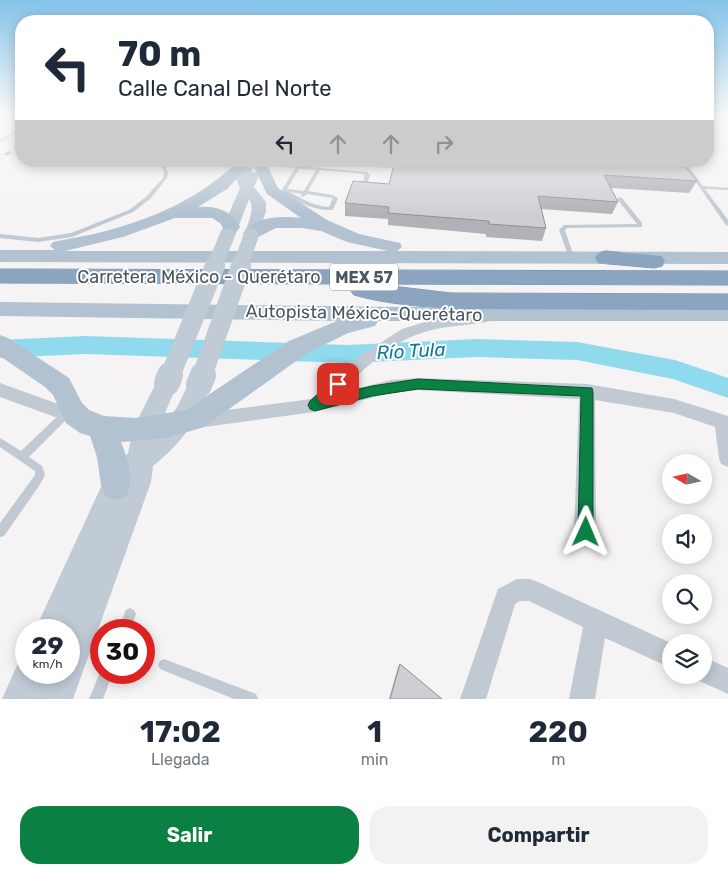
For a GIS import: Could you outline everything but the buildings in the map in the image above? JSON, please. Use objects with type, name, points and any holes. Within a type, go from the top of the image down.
[{"type":"highway","points":[[606,258],[728,263]]},
{"type":"highway","points":[[635,278],[728,267]]},
{"type":"highway","name":"Carretera México - Querétaro","points":[[0,276],[728,278]]},
{"type":"highway","name":"Carretera México - Querétaro","points":[[0,286],[728,287]]},
{"type":"highway","points":[[348,287],[384,294],[444,301],[728,302]]},
{"type":"main road","points":[[0,252],[75,244],[117,233],[189,206],[212,192],[241,167]]},
{"type":"main road","points":[[57,619],[116,485],[128,469],[163,442],[179,425],[199,385],[252,235],[259,205],[256,196],[247,188],[242,179],[246,167]]},
{"type":"main road","points":[[80,632],[138,482],[145,429],[230,232],[256,167]]},
{"type":"main road","points":[[261,167],[269,187],[277,196],[330,229]]},
{"type":"main road","points":[[155,219],[184,213],[208,212],[226,218],[230,232]]},
{"type":"main road","points":[[252,235],[264,226],[279,222],[302,224],[330,229],[366,242],[467,257]]},
{"type":"main road","points":[[0,256],[728,258]]},
{"type":"main road","points":[[82,420],[145,429],[179,425],[199,416],[287,354],[320,324],[376,304],[444,301]]},
{"type":"main road","name":"Autopista México-Querétaro","points":[[0,309],[320,324],[402,324],[500,314],[728,314]]},
{"type":"main road","points":[[0,344],[61,387],[71,409],[112,457],[116,485]]},
{"type":"main road","points":[[21,699],[28,684]]},
{"type":"main road","points":[[54,699],[60,684]]},
{"type":"street","points":[[315,405],[402,324]]},
{"type":"street","points":[[179,425],[224,416],[315,405],[372,391],[418,384],[587,392],[657,401],[725,423],[728,458]]},
{"type":"street","points":[[0,390],[82,420]]},
{"type":"street","points":[[586,532],[587,392]]},
{"type":"street","points":[[473,699],[506,597],[517,590],[530,590],[662,652]]},
{"type":"street","points":[[582,699],[596,622]]},
{"type":"street","points":[[712,674],[728,681]]},
{"type":"lane","points":[[0,236],[38,240],[59,238],[72,235],[131,211],[148,198],[165,178],[166,172],[163,167]]},
{"type":"lane","points":[[284,190],[298,167],[367,173],[363,190]]},
{"type":"lane","points":[[687,167],[728,224]]},
{"type":"lane","points":[[300,202],[319,169]]},
{"type":"lane","points":[[702,187],[728,189]]},
{"type":"lane","points":[[284,190],[305,193],[336,198],[331,209],[300,202],[284,190]]},
{"type":"lane","points":[[571,258],[562,230],[566,226],[640,226],[620,199]]},
{"type":"lane","points":[[23,456],[82,420]]},
{"type":"lane","points":[[0,532],[40,475],[39,470],[23,456],[1,443]]},
{"type":"lane","points":[[128,619],[130,614]]},
{"type":"lane","points":[[164,665],[251,699]]},
{"type":"lane","points":[[96,699],[102,684]]},
{"type":"waterway","name":"Río Tula","points":[[0,349],[85,345],[348,354],[477,348],[577,351],[675,370],[728,388]]},
{"type":"railway","points":[[0,158],[15,150]]},
{"type":"route","points":[[338,384],[315,405],[372,391],[418,384],[587,392],[586,532]]}]
